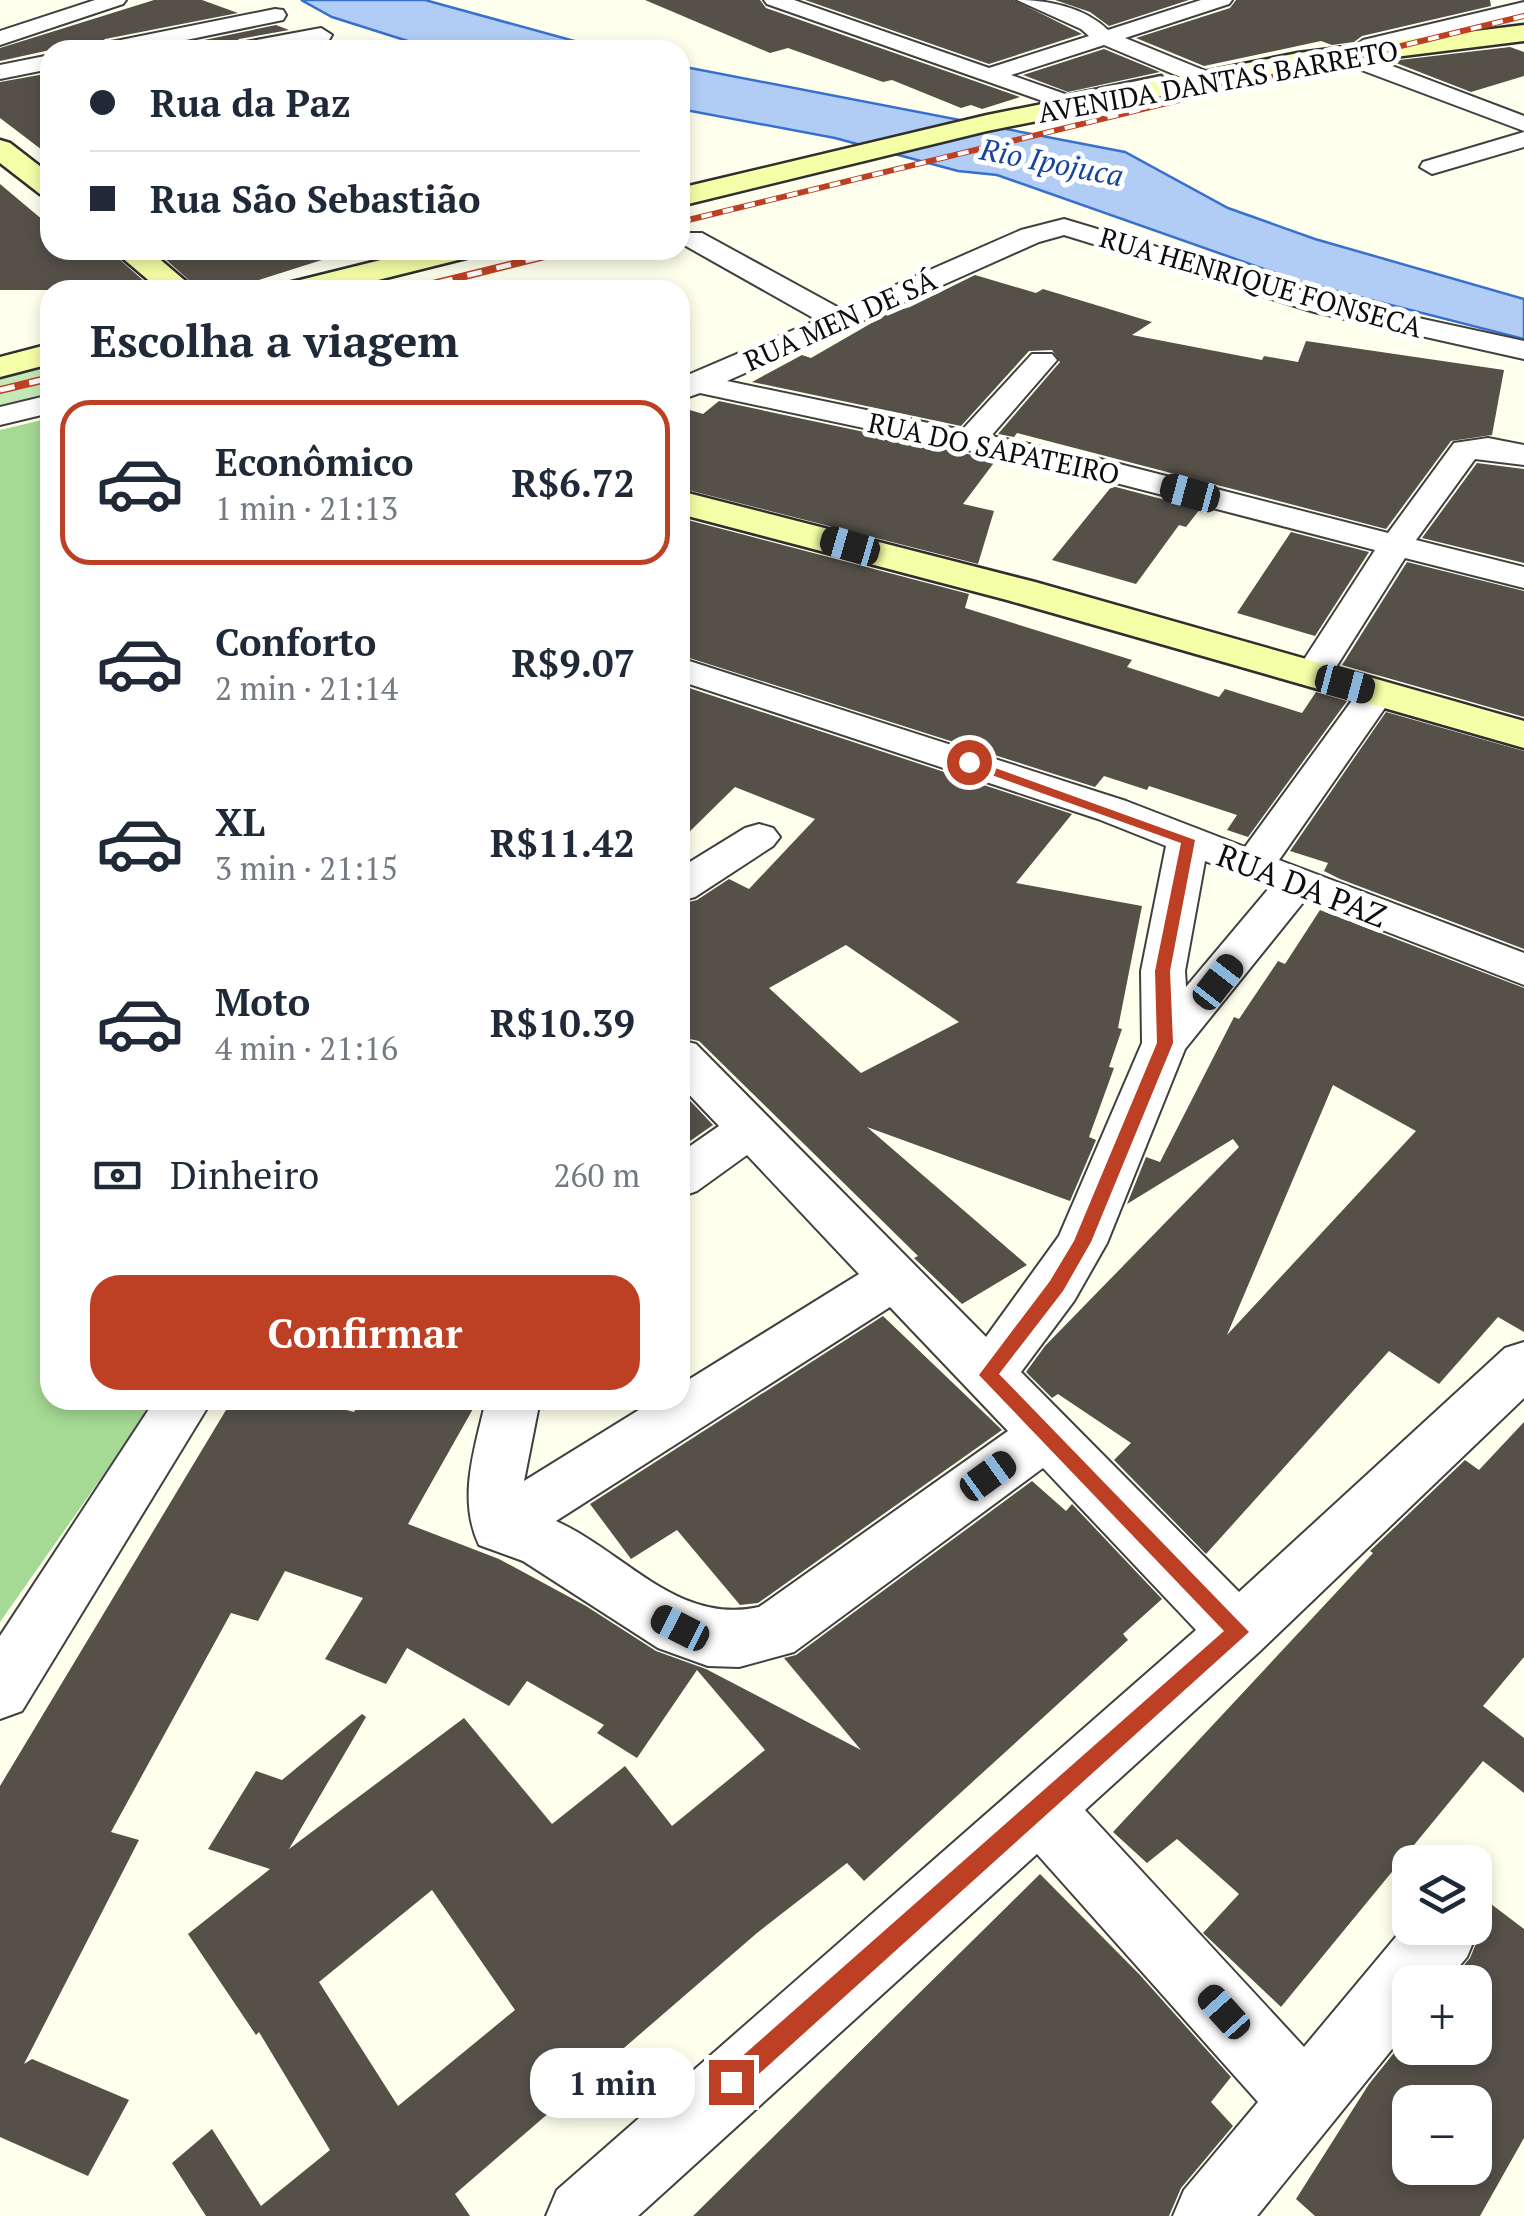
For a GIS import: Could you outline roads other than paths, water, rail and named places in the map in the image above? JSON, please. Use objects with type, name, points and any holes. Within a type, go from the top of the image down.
[{"type":"main road","name":"AVENIDA DANTAS BARRETO","points":[[690,194],[987,123],[1350,53],[1524,33]]},
{"type":"main road","points":[[0,149],[40,180]]},
{"type":"main road","points":[[142,260],[167,280]]},
{"type":"main road","points":[[339,280],[418,260]]},
{"type":"main road","points":[[0,367],[40,357]]},
{"type":"main road","points":[[690,505],[1021,591],[1524,735]]},
{"type":"street","points":[[0,38],[116,0]]},
{"type":"street","points":[[774,0],[1057,99]]},
{"type":"street","points":[[1027,0],[1090,24],[1104,37],[1210,80]]},
{"type":"street","points":[[988,75],[1222,0]]},
{"type":"street","points":[[1424,5],[1470,21]]},
{"type":"street","points":[[1350,53],[1524,8]]},
{"type":"street","points":[[154,40],[275,15]]},
{"type":"street","points":[[294,40],[321,35]]},
{"type":"street","points":[[1350,53],[1524,124]]},
{"type":"street","points":[[0,72],[40,64]]},
{"type":"street","points":[[0,96],[40,88]]},
{"type":"street","points":[[1432,167],[1524,139]]},
{"type":"street","name":"RUA HENRIQUE FONSECA","points":[[1001,249],[1049,230],[1082,230],[1324,306],[1524,350]]},
{"type":"street","points":[[693,238],[839,320]]},
{"type":"street","name":"RUA MEN DE SÁ","points":[[690,386],[1001,249]]},
{"type":"street","points":[[970,442],[1042,360]]},
{"type":"street","name":"RUA DO SAPATEIRO","points":[[690,388],[1096,468],[1524,578]]},
{"type":"street","points":[[0,416],[40,406]]},
{"type":"street","points":[[1313,675],[1396,546],[1465,450],[1512,452]]},
{"type":"street","name":"RUA DA PAZ","points":[[690,672],[1094,804],[1524,970]]},
{"type":"street","points":[[1253,866],[1376,692]]},
{"type":"street","points":[[690,882],[759,838]]},
{"type":"street","points":[[1165,1043],[1162,971],[1188,840]]},
{"type":"street","points":[[988,1375],[1056,1286],[1082,1242],[1165,1043],[1296,883]]},
{"type":"street","points":[[690,1066],[1238,1632]]},
{"type":"street","points":[[690,1171],[750,1128]]},
{"type":"street","points":[[690,1407],[894,1278]]},
{"type":"street","points":[[583,2216],[1238,1632],[1524,1364]]},
{"type":"street","points":[[0,1690],[179,1410]]},
{"type":"street","points":[[499,1527],[495,1485],[511,1410]]},
{"type":"street","points":[[499,1527],[685,1410]]},
{"type":"street","points":[[499,1527],[544,1544],[632,1603],[716,1642],[746,1642],[773,1632],[1046,1434]]},
{"type":"street","points":[[1040,1809],[1303,2098]]},
{"type":"street","points":[[1210,2216],[1432,1945]]},
{"type":"lane","points":[[1057,99],[1162,80]]},
{"type":"water","points":[[301,0],[425,0],[571,40],[404,40],[332,17]]},
{"type":"water","name":"Rio Ipojuca","points":[[690,68],[1125,152],[1228,208],[1315,239],[1524,299],[1524,339],[1301,282],[997,175],[958,171],[835,138],[690,111]]},
{"type":"railway","points":[[690,220],[1524,16]]},
{"type":"railway","points":[[449,280],[529,260]]},
{"type":"railway","points":[[0,390],[40,380]]}]
